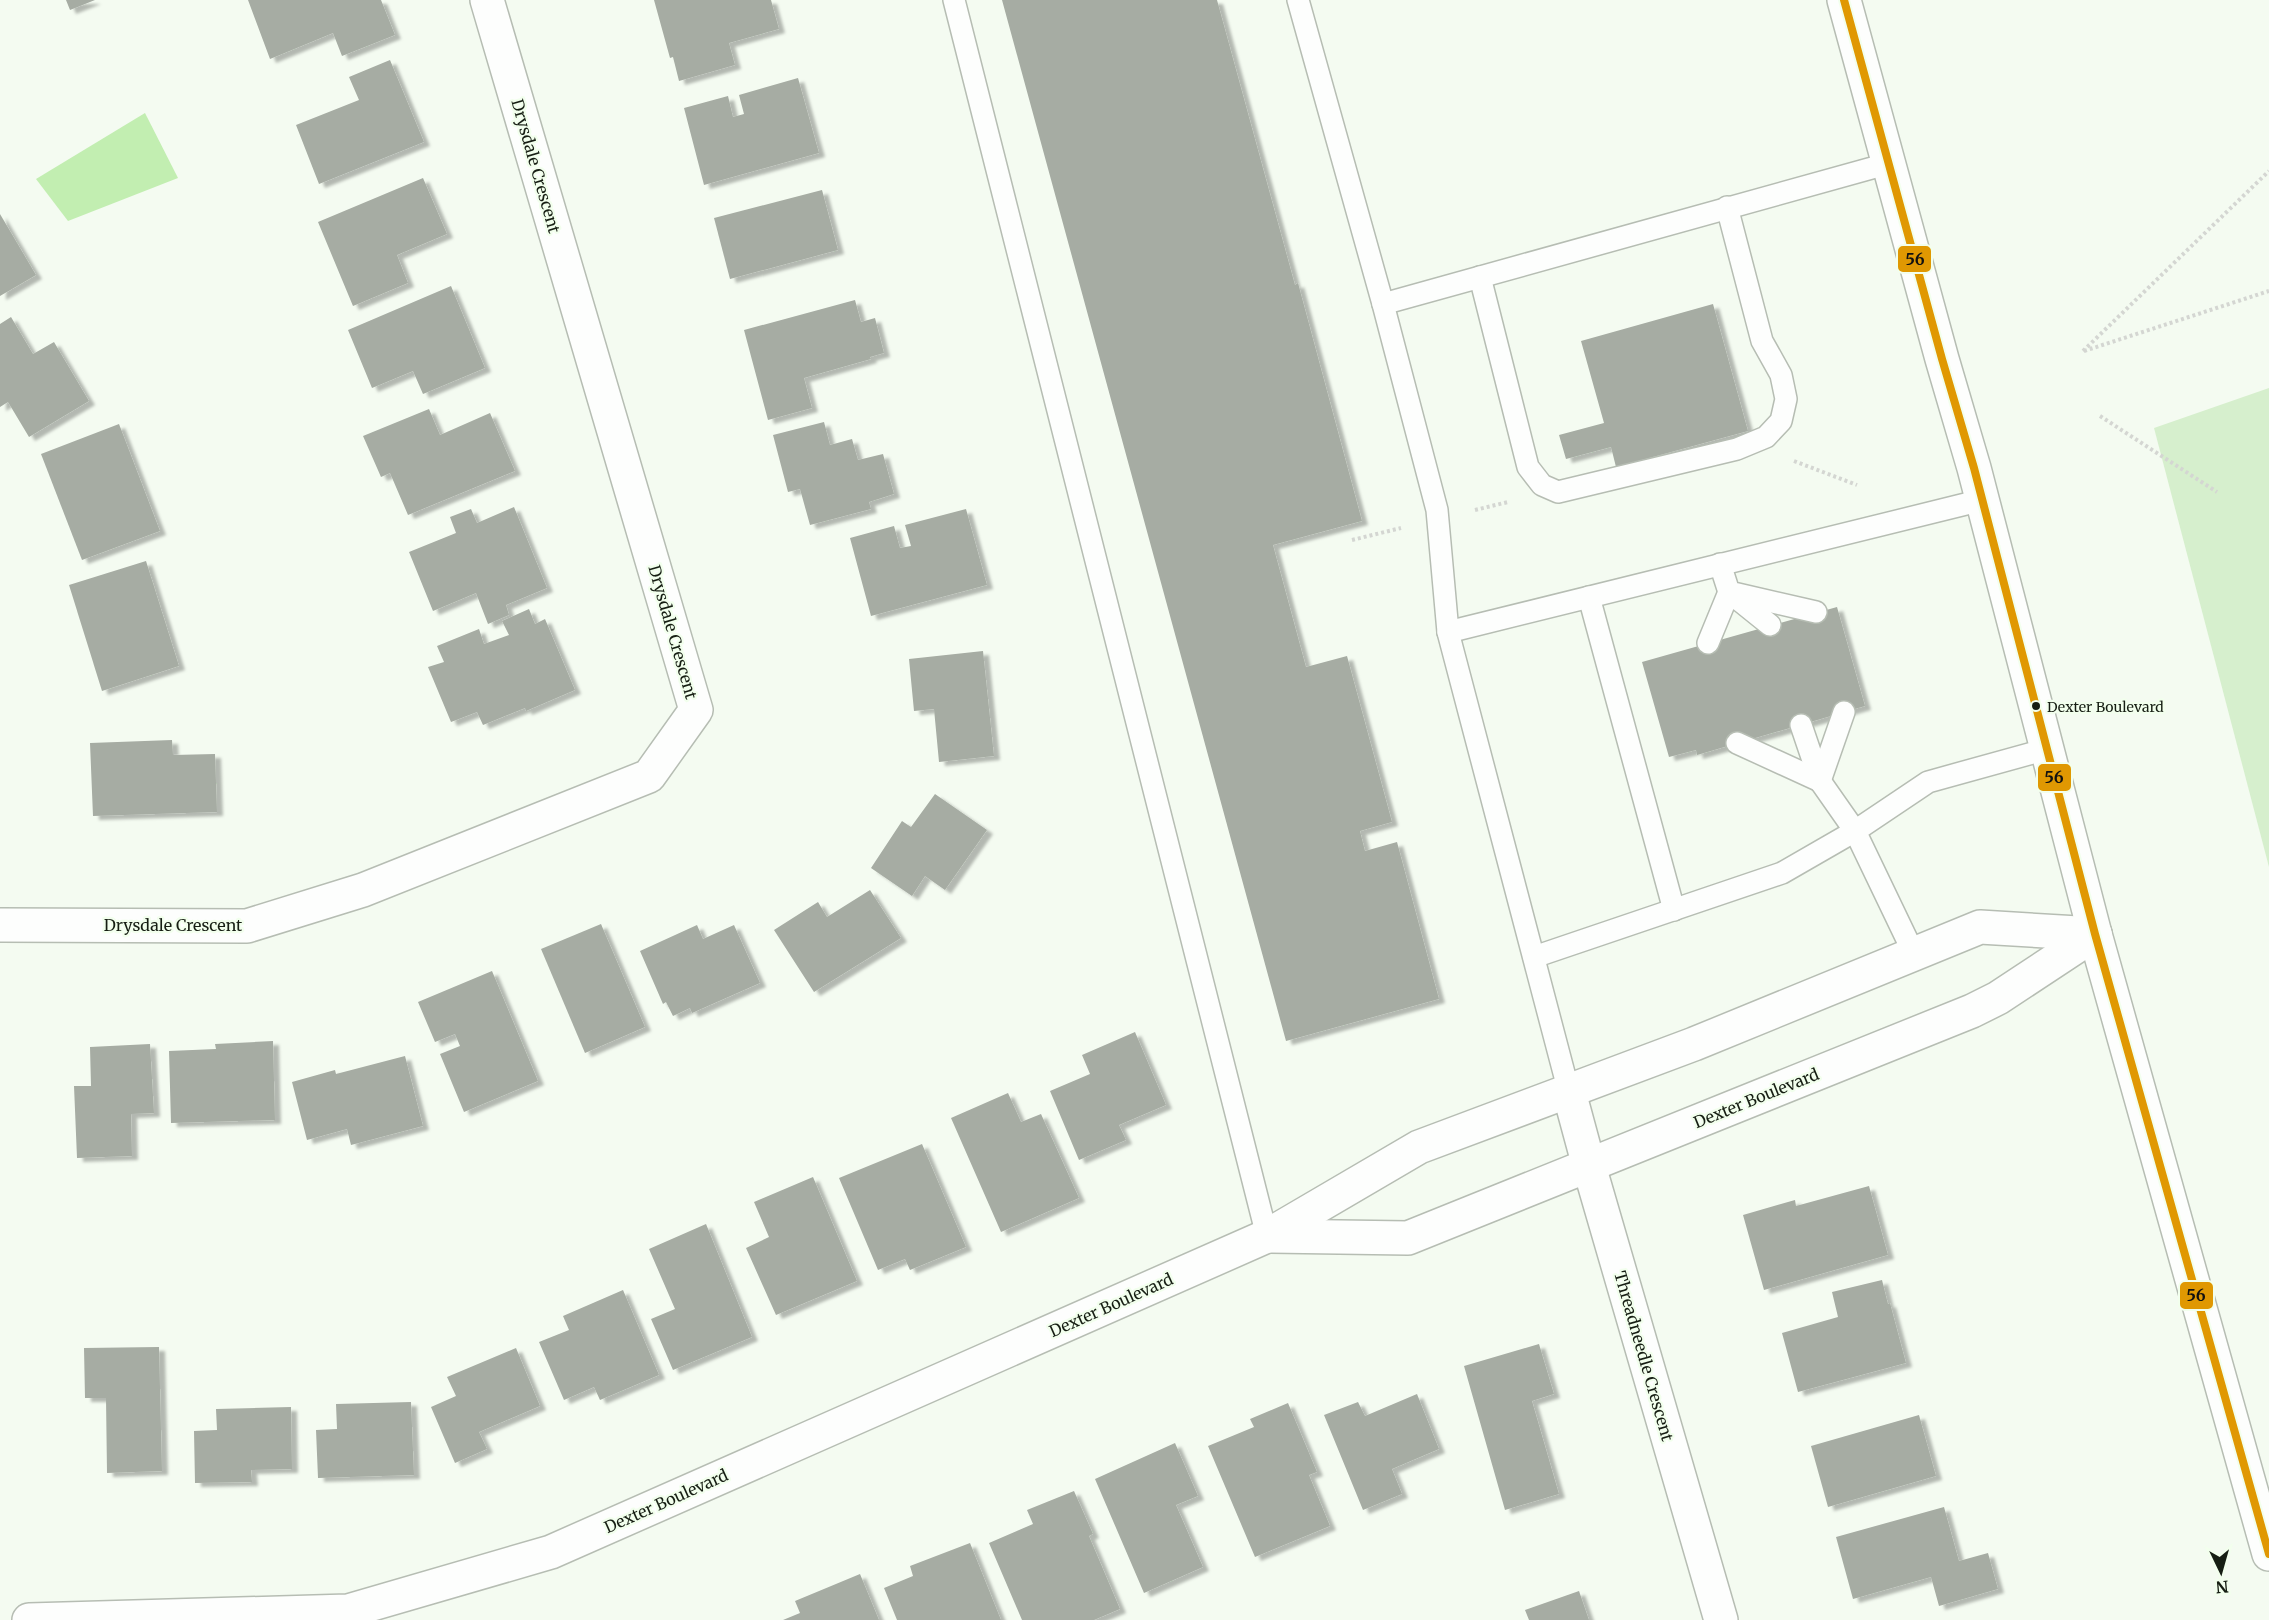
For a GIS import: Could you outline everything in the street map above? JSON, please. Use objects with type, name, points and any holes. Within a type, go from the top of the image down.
[{"type":"street","name":"Drysdale Crescent","points":[[0,925],[247,926],[363,890],[649,776],[696,710],[487,0]]},
{"type":"street","points":[[1844,0],[1982,500],[2095,934],[2269,1554]]},
{"type":"street","name":"Dexter Boulevard","points":[[29,1620],[348,1611],[551,1552],[1267,1236],[1419,1147],[1694,1044],[1980,927],[2095,934]]},
{"type":"street","name":"Dexter Boulevard","points":[[1267,1236],[1408,1238],[1972,1011],[1998,998],[2095,934]]},
{"type":"street","name":"Threadneedle Crescent","points":[[1569,1092],[1721,1620]]},
{"type":"lane","points":[[954,0],[1267,1236]]},
{"type":"lane","points":[[1298,0],[1383,304],[1437,510],[1448,632],[1569,1092]]},
{"type":"lane","points":[[1383,304],[1890,163]]},
{"type":"lane","points":[[1480,277],[1528,466],[1542,485],[1558,492],[1737,449],[1766,437],[1781,421],[1786,399],[1780,375],[1762,341],[1726,207]]},
{"type":"lane","points":[[1448,632],[1982,500]]},
{"type":"lane","points":[[1720,564],[1729,592],[1770,625]]},
{"type":"lane","points":[[1729,592],[1816,612]]},
{"type":"lane","points":[[1708,643],[1729,592]]},
{"type":"lane","points":[[1589,597],[1674,910]]},
{"type":"lane","points":[[1820,781],[1844,712]]},
{"type":"lane","points":[[1801,725],[1820,781],[1855,831],[1914,954]]},
{"type":"lane","points":[[1737,743],[1820,781]]},
{"type":"lane","points":[[1534,957],[1782,873],[1855,831],[1928,782],[2047,749]]},
{"type":"path","points":[[2269,171],[2083,351],[2269,291]]},
{"type":"path","points":[[2100,416],[2217,492]]},
{"type":"shaded area","points":[[145,113],[178,178],[68,221],[36,179]]},
{"type":"shaded area","points":[[2269,388],[2269,867],[2154,428]]},
{"type":"building","points":[[66,0],[95,0],[70,10]]},
{"type":"building","points":[[248,0],[381,0],[395,35],[342,56],[333,33],[270,59]]},
{"type":"building","points":[[654,0],[771,0],[779,29],[729,43],[735,65],[679,81],[673,57],[670,58]]},
{"type":"building","points":[[1002,0],[1217,0],[1295,285],[1298,283],[1362,521],[1273,545],[1306,667],[1347,656],[1392,822],[1360,831],[1365,851],[1397,842],[1439,999],[1286,1041]]},
{"type":"building","points":[[390,60],[424,142],[319,184],[296,125],[359,100],[349,77]]},
{"type":"building","points":[[798,78],[819,153],[704,185],[684,108],[728,96],[733,117],[744,114],[739,95]]},
{"type":"building","points":[[423,178],[447,234],[397,255],[408,283],[353,306],[318,222]]},
{"type":"building","points":[[822,190],[838,250],[730,279],[714,218]]},
{"type":"building","points":[[0,214],[36,275],[0,296]]},
{"type":"building","points":[[451,286],[485,368],[423,394],[413,371],[372,388],[348,330]]},
{"type":"building","points":[[855,300],[861,322],[875,318],[884,353],[870,357],[871,359],[804,378],[812,408],[768,420],[744,330]]},
{"type":"building","points":[[1713,304],[1748,431],[1616,467],[1611,447],[1566,459],[1559,435],[1604,423],[1581,341]]},
{"type":"building","points":[[11,317],[33,354],[54,342],[89,401],[29,437],[8,402],[0,407],[0,324]]},
{"type":"building","points":[[429,409],[440,435],[490,413],[515,471],[408,515],[390,473],[381,477],[363,436]]},
{"type":"building","points":[[824,422],[830,445],[852,439],[858,460],[883,454],[894,494],[869,502],[871,509],[810,525],[800,489],[788,492],[773,435]]},
{"type":"building","points":[[119,424],[160,531],[82,560],[41,454]]},
{"type":"building","points":[[514,507],[547,588],[506,605],[509,615],[488,624],[476,593],[433,611],[409,552],[456,533],[450,517],[471,509],[477,523]]},
{"type":"building","points":[[966,509],[987,585],[871,616],[850,538],[894,526],[900,548],[911,546],[905,525]]},
{"type":"building","points":[[146,561],[179,666],[102,691],[69,585]]},
{"type":"building","points":[[1837,607],[1865,706],[1697,755],[1696,750],[1669,757],[1642,662]]},
{"type":"building","points":[[529,609],[535,624],[545,619],[575,690],[526,711],[525,708],[483,725],[477,712],[451,722],[428,667],[444,662],[437,646],[479,629],[484,644],[509,635],[502,621]]},
{"type":"building","points":[[983,651],[994,756],[939,762],[934,709],[914,711],[909,659]]},
{"type":"building","points":[[172,740],[173,755],[215,754],[217,812],[93,816],[90,743]]},
{"type":"building","points":[[935,794],[987,830],[945,890],[925,876],[912,896],[871,868],[902,821],[911,827]]},
{"type":"building","points":[[870,890],[901,938],[814,992],[774,930],[818,902],[827,917]]},
{"type":"building","points":[[601,924],[645,1027],[585,1053],[541,949]]},
{"type":"building","points":[[697,925],[703,939],[734,925],[760,983],[692,1013],[690,1008],[673,1016],[666,1002],[663,1004],[640,951]]},
{"type":"building","points":[[492,971],[538,1081],[464,1112],[440,1054],[460,1046],[455,1034],[435,1042],[418,1002]]},
{"type":"building","points":[[1135,1032],[1166,1105],[1119,1125],[1126,1140],[1079,1160],[1050,1091],[1090,1074],[1082,1055]]},
{"type":"building","points":[[273,1041],[275,1120],[171,1123],[169,1051],[216,1049],[215,1044]]},
{"type":"building","points":[[150,1044],[154,1113],[131,1114],[132,1156],[77,1158],[74,1086],[91,1086],[90,1047]]},
{"type":"building","points":[[405,1056],[423,1126],[351,1145],[347,1129],[307,1140],[292,1082],[335,1070],[336,1074]]},
{"type":"building","points":[[1008,1093],[1021,1122],[1041,1114],[1079,1198],[1001,1232],[951,1118]]},
{"type":"building","points":[[922,1144],[966,1247],[910,1270],[905,1259],[878,1270],[839,1178]]},
{"type":"building","points":[[813,1177],[857,1281],[776,1315],[746,1248],[769,1237],[754,1202]]},
{"type":"building","points":[[1869,1186],[1888,1255],[1764,1290],[1743,1215],[1795,1200],[1796,1206]]},
{"type":"building","points":[[706,1224],[752,1337],[673,1370],[651,1319],[675,1309],[649,1249]]},
{"type":"building","points":[[1882,1280],[1906,1363],[1798,1392],[1782,1333],[1838,1317],[1832,1292]]},
{"type":"building","points":[[623,1290],[659,1375],[600,1400],[594,1387],[564,1400],[539,1342],[569,1330],[563,1316]]},
{"type":"building","points":[[1539,1344],[1554,1394],[1532,1401],[1559,1494],[1505,1510],[1464,1366]]},
{"type":"building","points":[[159,1347],[162,1471],[107,1473],[106,1398],[85,1398],[84,1348]]},
{"type":"building","points":[[516,1348],[540,1406],[479,1432],[487,1449],[455,1463],[431,1407],[456,1396],[447,1377]]},
{"type":"building","points":[[1417,1394],[1439,1449],[1392,1469],[1402,1494],[1363,1510],[1324,1415],[1358,1402],[1365,1416]]},
{"type":"building","points":[[411,1402],[414,1475],[318,1478],[316,1430],[337,1429],[336,1404]]},
{"type":"building","points":[[1288,1403],[1317,1472],[1309,1475],[1330,1526],[1255,1557],[1208,1446],[1254,1427],[1250,1419]]},
{"type":"building","points":[[291,1407],[292,1469],[251,1470],[252,1482],[195,1483],[194,1431],[217,1430],[216,1409]]},
{"type":"building","points":[[1919,1415],[1936,1476],[1828,1507],[1811,1446]]},
{"type":"building","points":[[1175,1443],[1198,1496],[1176,1505],[1203,1567],[1144,1593],[1095,1479]]},
{"type":"building","points":[[1074,1491],[1093,1534],[1089,1536],[1120,1609],[1094,1620],[1022,1620],[989,1543],[1033,1524],[1027,1510]]},
{"type":"building","points":[[1944,1507],[1959,1561],[1988,1553],[1998,1589],[1939,1606],[1931,1577],[1853,1599],[1836,1537]]},
{"type":"building","points":[[970,1543],[1001,1620],[897,1620],[884,1588],[913,1576],[910,1566]]},
{"type":"building","points":[[860,1574],[879,1620],[783,1620],[800,1613],[795,1601]]},
{"type":"building","points":[[1579,1591],[1589,1620],[1529,1620],[1525,1610]]},
{"type":"transit line","name":"56","points":[[1844,0],[1974,468],[2095,934],[2269,1554]]},
{"type":"place","name":"Dexter Boulevard","points":[[2036,706]]}]
